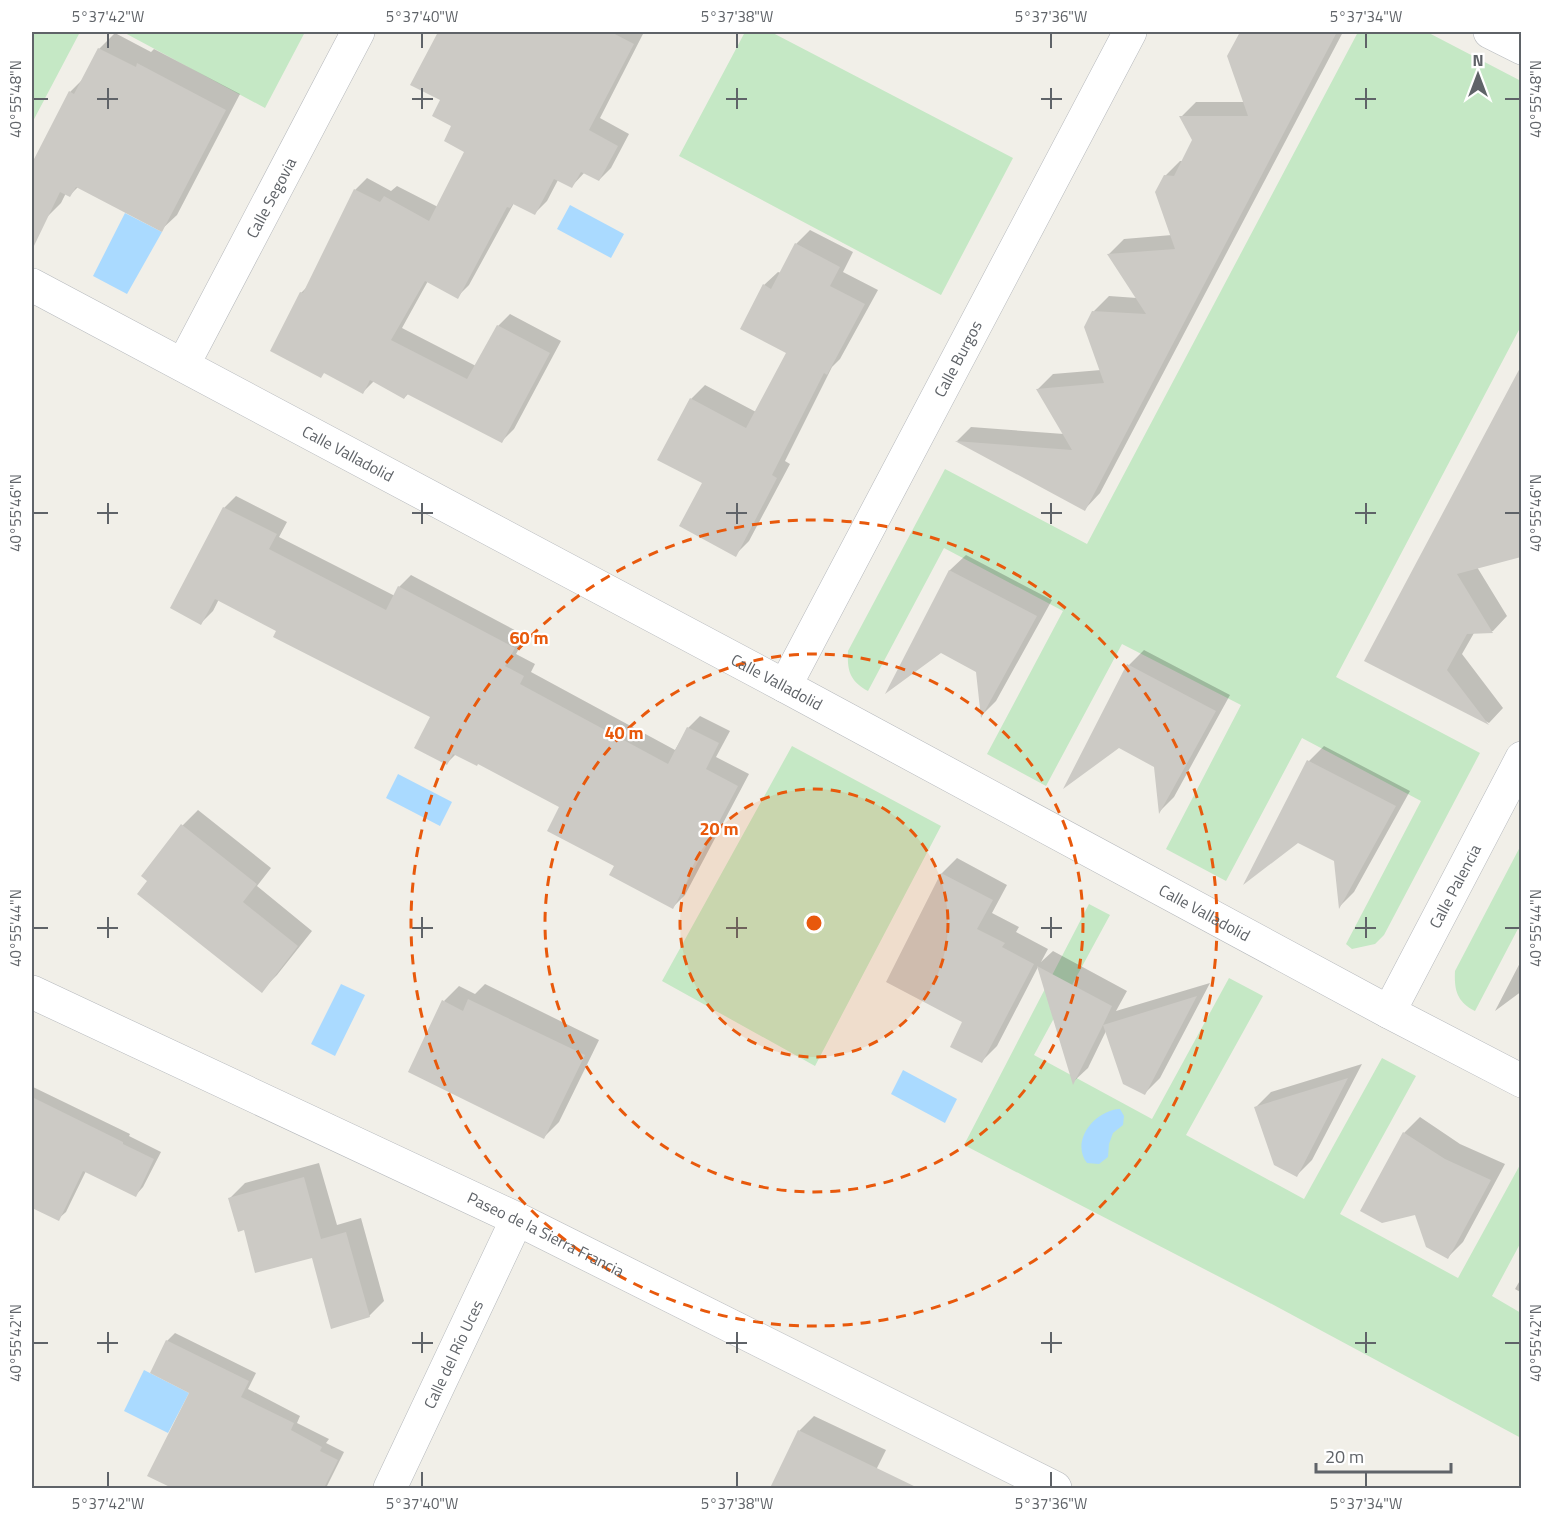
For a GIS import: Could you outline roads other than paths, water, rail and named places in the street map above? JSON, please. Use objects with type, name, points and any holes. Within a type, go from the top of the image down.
[{"type":"street","name":"Calle Segovia","points":[[183,365],[358,32]]},
{"type":"street","name":"Calle Burgos","points":[[785,686],[1130,32]]},
{"type":"street","points":[[1490,32],[1521,48]]},
{"type":"street","name":"Calle Valladolid","points":[[32,285],[1521,1081]]},
{"type":"street","name":"Calle Palencia","points":[[1389,1012],[1521,758]]},
{"type":"street","name":"Paseo de la Sierra Francia","points":[[32,992],[517,1219],[1046,1486]]},
{"type":"street","name":"Calle del Río Uces","points":[[390,1488],[517,1219]]},
{"type":"water","points":[[570,205],[624,234],[611,258],[557,229]]},
{"type":"water","points":[[125,213],[162,232],[127,294],[93,276]]},
{"type":"water","points":[[398,774],[452,802],[440,826],[386,798]]},
{"type":"water","points":[[341,984],[365,995],[335,1056],[311,1044]]},
{"type":"water","points":[[903,1070],[957,1099],[945,1123],[891,1094]]},
{"type":"water","points":[[1120,1109],[1124,1116],[1123,1125],[1113,1133],[1108,1157],[1099,1164],[1087,1163],[1081,1145],[1088,1128],[1102,1115]]},
{"type":"water","points":[[144,1370],[189,1393],[168,1433],[124,1411]]}]
